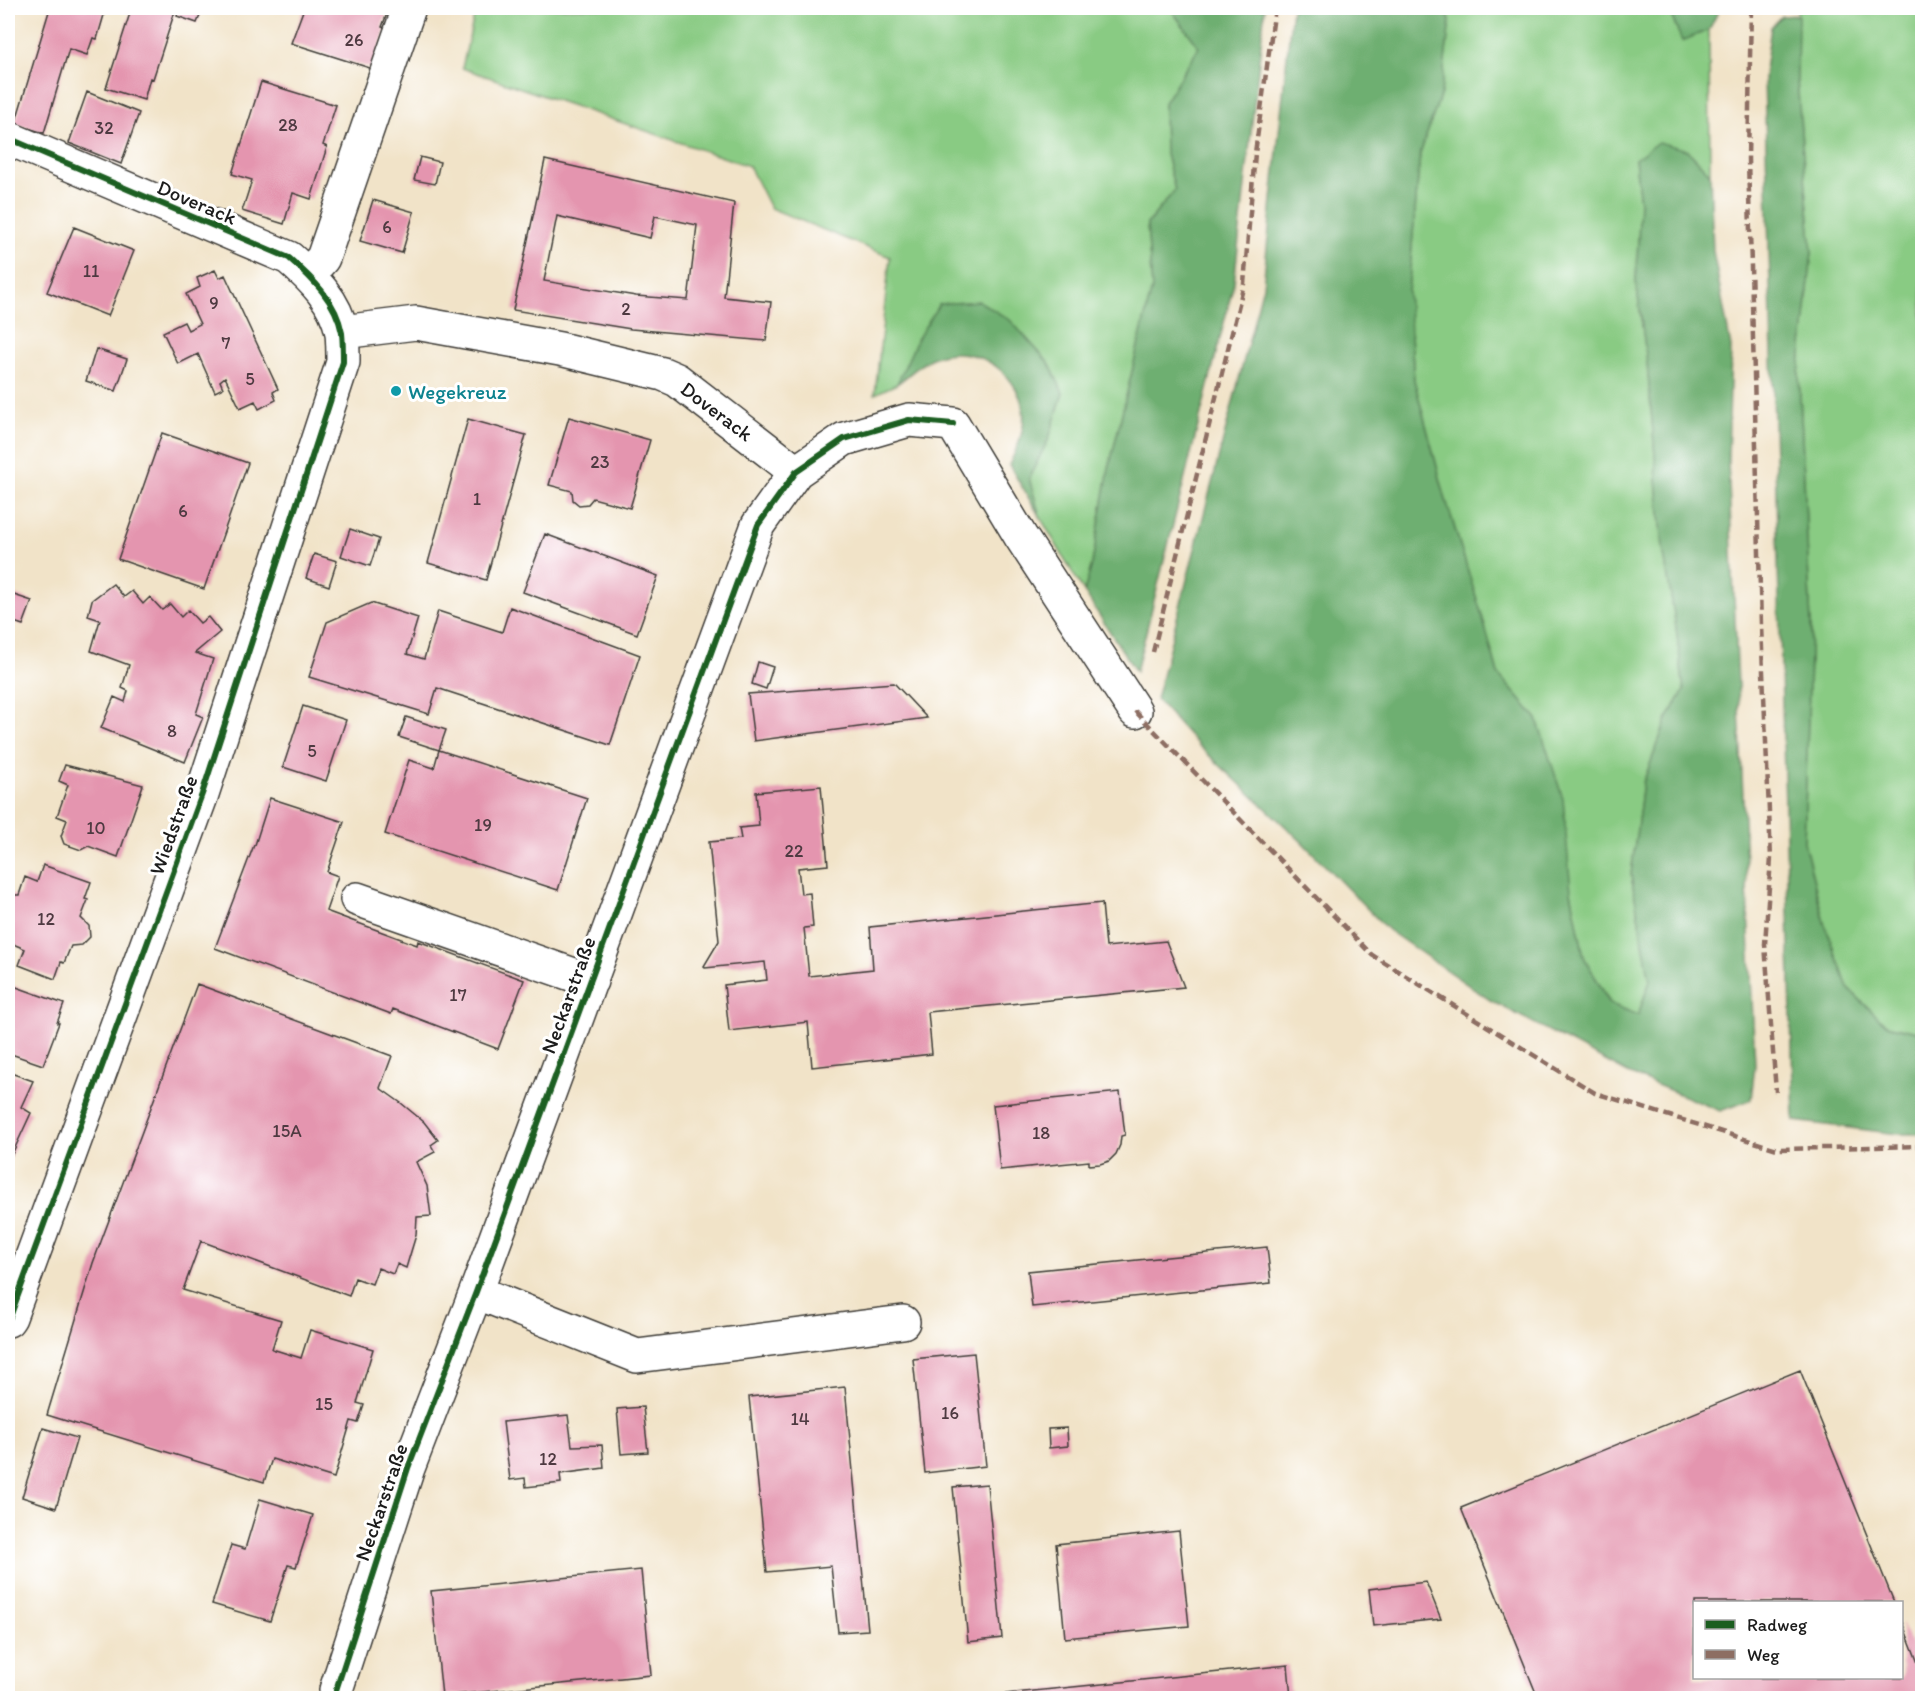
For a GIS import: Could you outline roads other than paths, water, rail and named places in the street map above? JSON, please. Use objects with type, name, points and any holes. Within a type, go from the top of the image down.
[{"type":"street","points":[[308,275],[323,258],[409,8]]},
{"type":"street","name":"Doverack","points":[[8,138],[289,258],[330,300],[342,332],[416,323],[560,349],[663,374],[677,380],[796,472]]},
{"type":"street","name":"Wiedstraße","points":[[8,1320],[44,1228],[202,794],[343,362],[342,332]]},
{"type":"street","name":"Neckarstraße","points":[[336,1698],[336,1690],[408,1468],[476,1292],[758,525],[796,472],[844,439],[909,420],[953,424],[1022,537],[1135,711]]},
{"type":"street","points":[[357,899],[591,981]]},
{"type":"street","points":[[476,1292],[637,1356],[903,1322]]},
{"type":"place","name":"Wegekreuz","points":[[396,391]]}]
